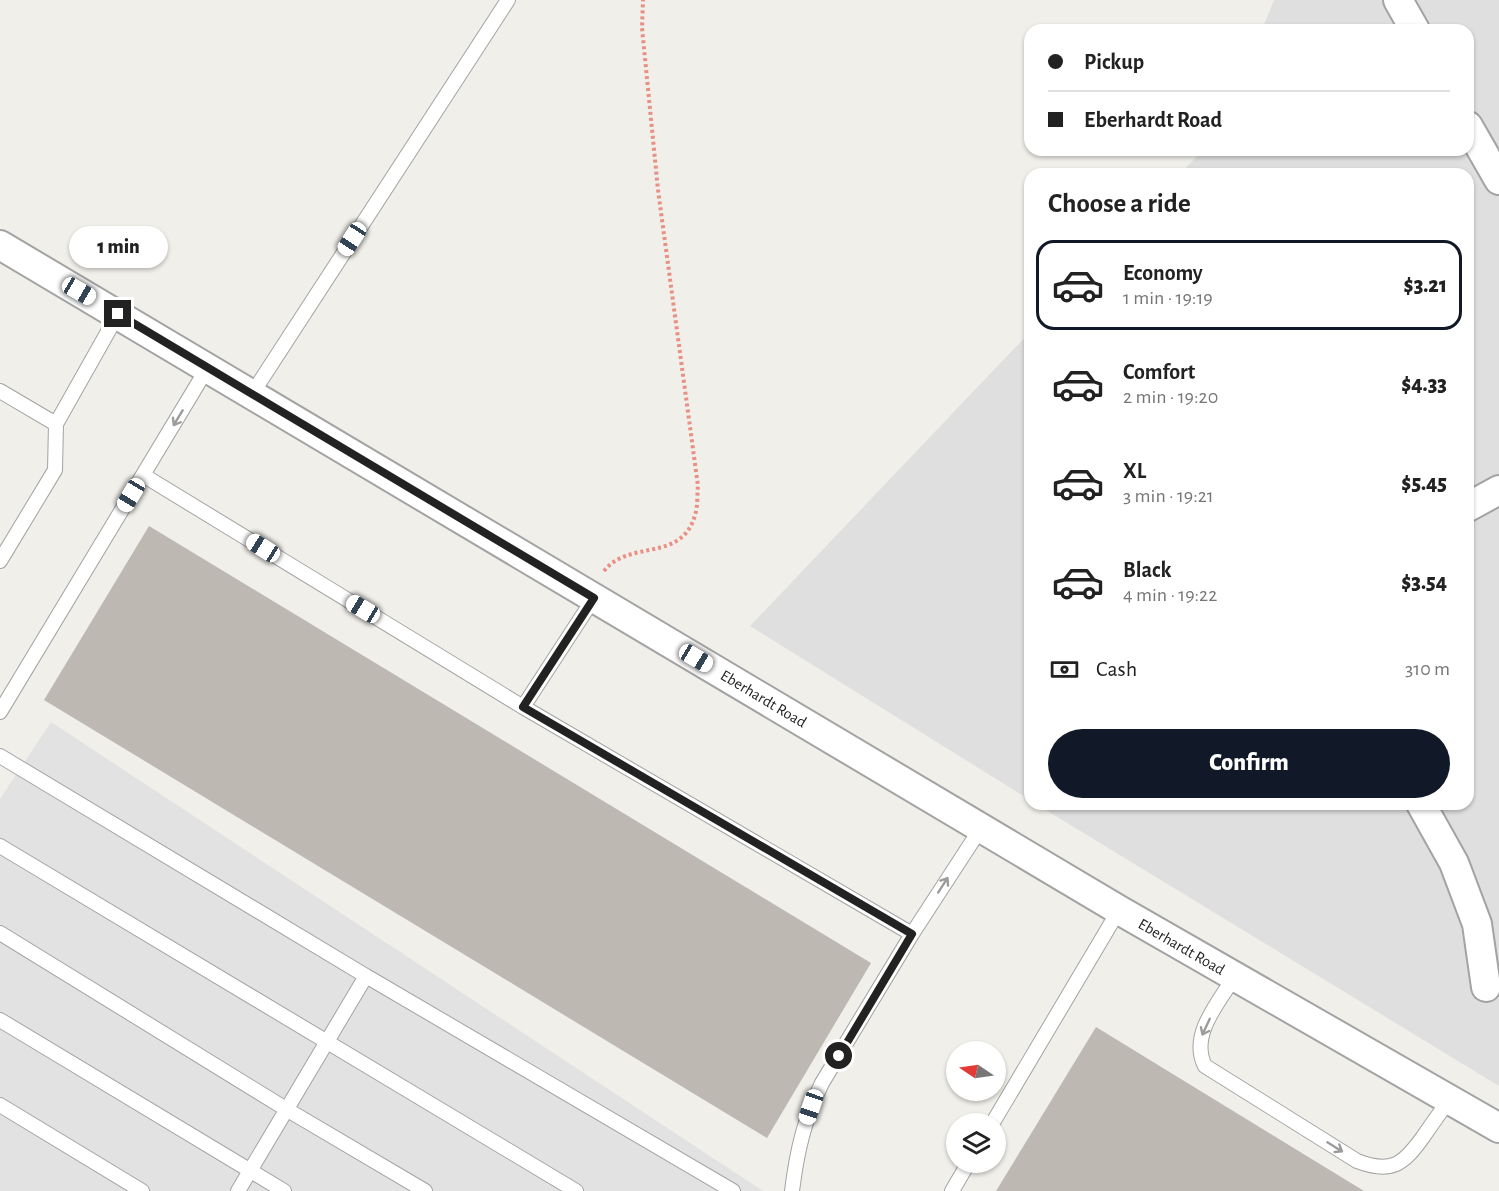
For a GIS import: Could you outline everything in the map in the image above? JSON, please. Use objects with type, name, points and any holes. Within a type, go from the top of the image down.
[{"type":"street","points":[[1398,0],[1412,24]]},
{"type":"street","points":[[1474,136],[1499,180]]},
{"type":"street","name":"Eberhardt Road","points":[[0,245],[1119,910],[1499,1128]]},
{"type":"street","points":[[1474,504],[1499,490]]},
{"type":"street","points":[[1424,810],[1454,863],[1477,924],[1486,987]]},
{"type":"lane","points":[[252,394],[508,0]]},
{"type":"lane","points":[[0,561],[56,470],[56,424],[118,314]]},
{"type":"lane","points":[[0,712],[208,367]]},
{"type":"lane","points":[[0,391],[56,424]]},
{"type":"lane","points":[[143,475],[523,707],[912,934]]},
{"type":"lane","points":[[523,707],[591,596]]},
{"type":"lane","points":[[0,756],[366,976],[733,1191]]},
{"type":"lane","points":[[792,1191],[801,1136],[822,1083],[912,934],[981,828]]},
{"type":"lane","points":[[0,846],[576,1191]]},
{"type":"lane","points":[[999,1113],[1119,910]]},
{"type":"lane","points":[[0,933],[286,1109],[425,1191]]},
{"type":"lane","points":[[238,1191],[366,976]]},
{"type":"lane","points":[[1235,976],[1203,1030],[1199,1043],[1199,1055],[1205,1066],[1357,1161],[1380,1168],[1405,1161],[1450,1099]]},
{"type":"lane","points":[[0,1020],[284,1191]]},
{"type":"lane","points":[[0,1105],[142,1191]]},
{"type":"lane","points":[[951,1191],[962,1173]]},
{"type":"path","points":[[591,596],[608,566],[625,555],[658,550],[682,538],[695,515],[698,486],[658,190],[642,28],[643,0]]},
{"type":"shaded area","points":[[1274,0],[1499,0],[1499,1086],[1046,810],[1474,810],[1474,168],[1186,168],[1197,156],[1474,156],[1474,24],[1264,24]]},
{"type":"shaded area","points":[[1024,338],[1024,796],[750,626]]},
{"type":"shaded area","points":[[51,722],[763,1191],[0,1191],[0,799]]},
{"type":"building","points":[[149,526],[871,963],[767,1138],[44,700]]},
{"type":"building","points":[[1096,1027],[1364,1191],[996,1191]]},
{"type":"route","points":[[118,314],[594,598],[523,707],[912,934],[839,1056]]}]
